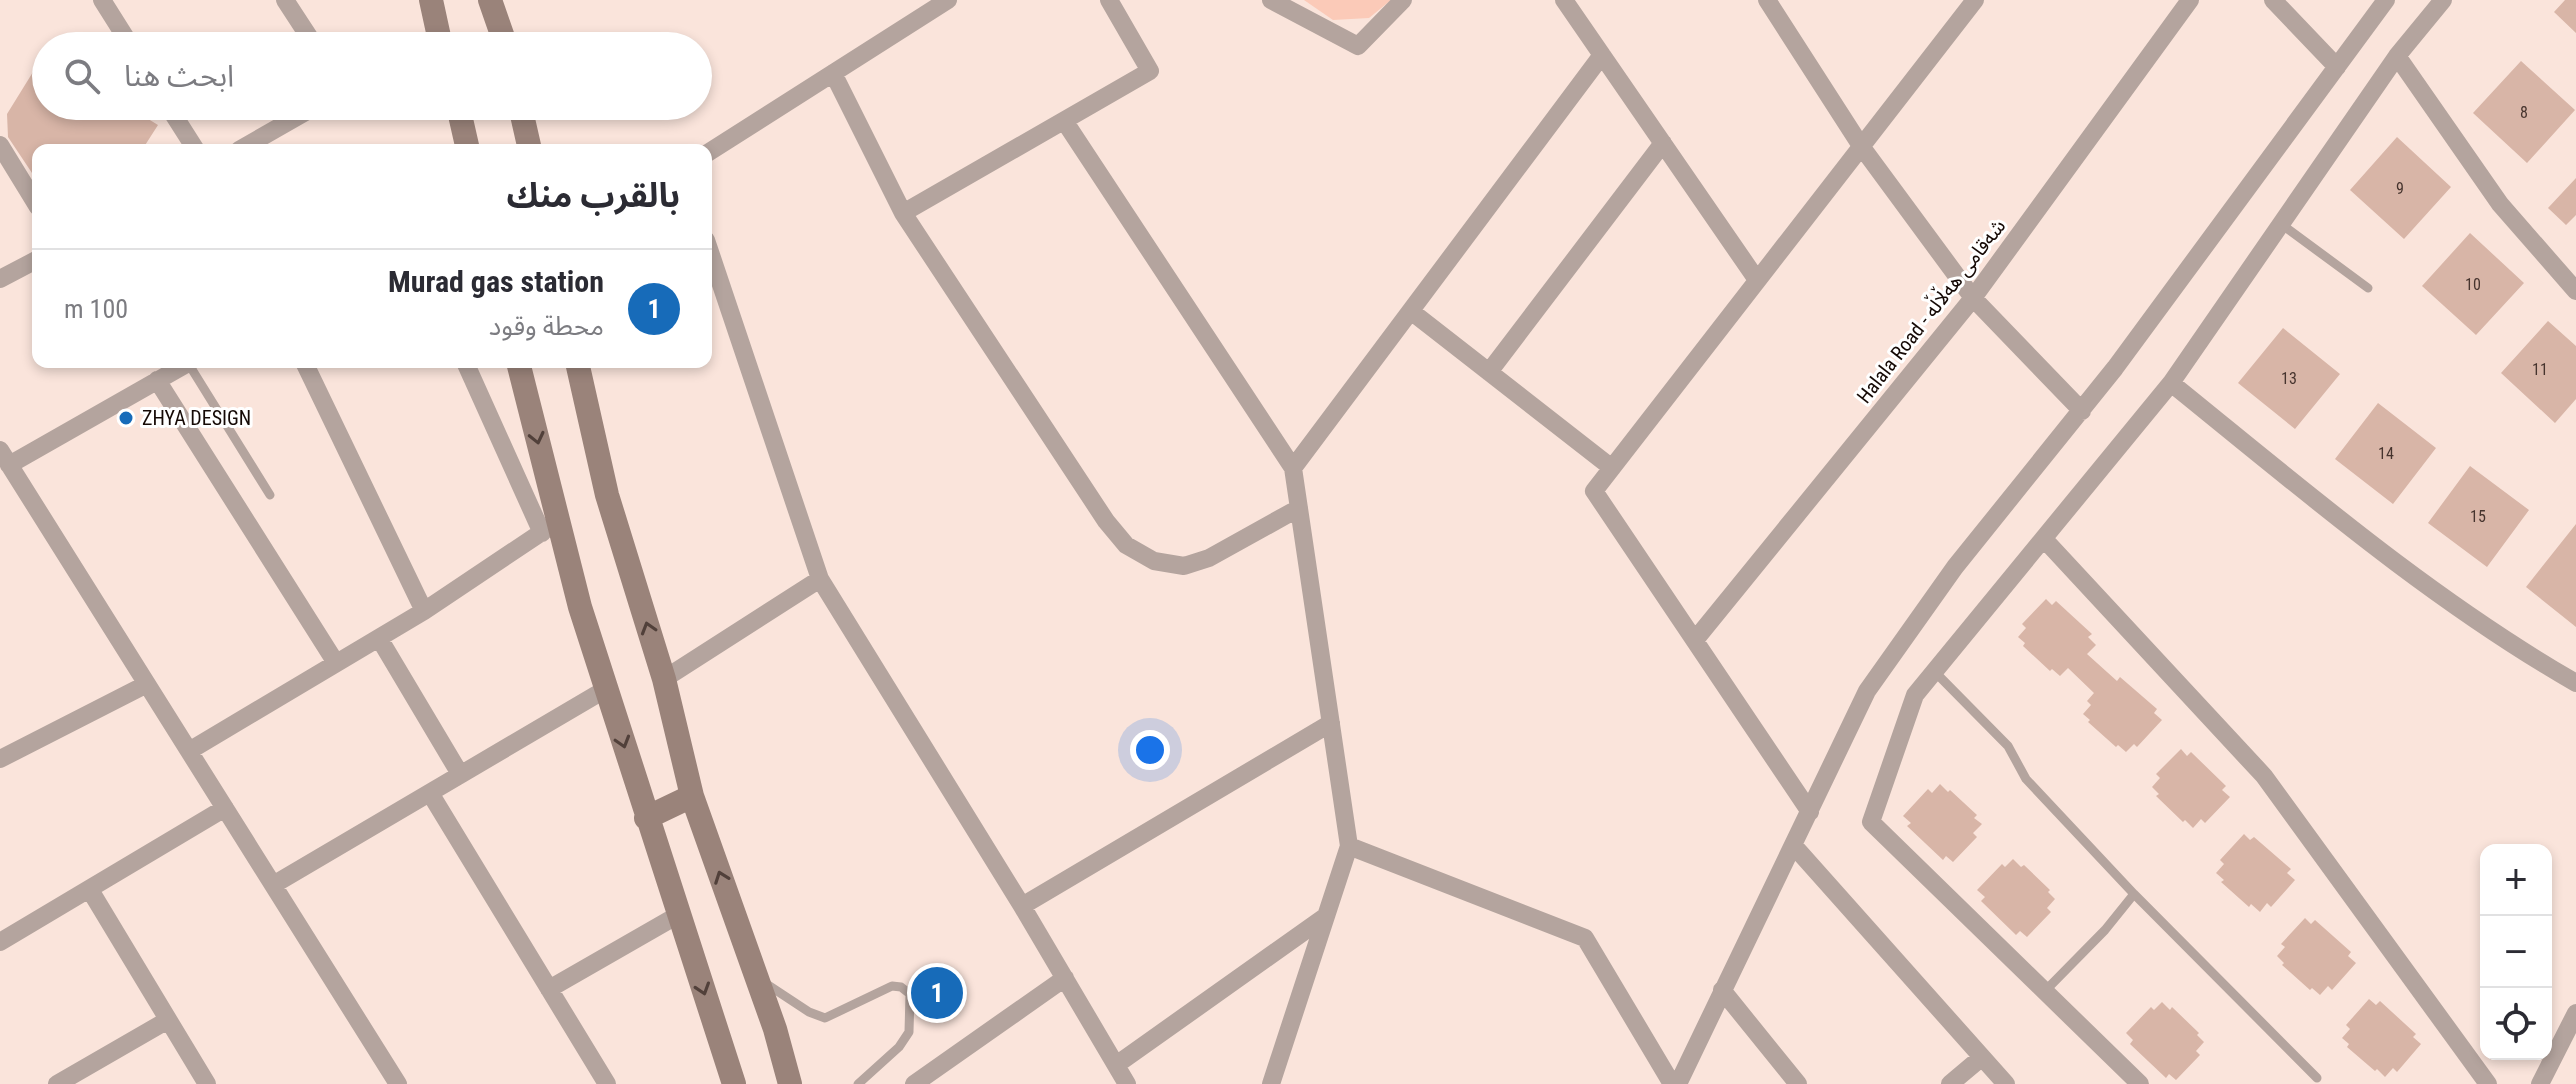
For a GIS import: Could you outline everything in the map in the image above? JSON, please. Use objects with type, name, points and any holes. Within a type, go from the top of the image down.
[{"type":"street","points":[[102,0],[122,32]]},
{"type":"street","points":[[285,0],[306,32]]},
{"type":"street","points":[[431,0],[435,32]]},
{"type":"street","points":[[490,0],[501,32]]},
{"type":"street","points":[[712,150],[948,0]]},
{"type":"street","points":[[903,213],[1150,71],[1109,0]]},
{"type":"street","points":[[1271,0],[1358,46],[1403,0]]},
{"type":"street","points":[[1564,0],[1757,280]]},
{"type":"street","points":[[1767,0],[1861,146],[1973,298],[2082,411]]},
{"type":"street","points":[[1810,812],[1594,491],[1975,0]]},
{"type":"street","name":"Halala Road - شەقامی هەڵاڵە","points":[[1695,640],[1973,298],[2190,0]]},
{"type":"street","points":[[2273,0],[2337,67]]},
{"type":"street","points":[[1675,1084],[1794,846],[1867,691],[1955,567],[2082,411],[2386,0]]},
{"type":"street","points":[[2140,1084],[1871,822],[1915,695],[2171,383],[2397,56],[2443,0]]},
{"type":"street","points":[[1293,468],[1602,55]]},
{"type":"street","points":[[2397,56],[2500,204],[2576,291]]},
{"type":"street","points":[[833,73],[903,213],[1106,521],[1126,545],[1154,561],[1184,566],[1209,558],[1299,508]]},
{"type":"street","points":[[177,120],[192,144]]},
{"type":"street","points":[[250,144],[292,120]]},
{"type":"street","points":[[461,120],[467,144]]},
{"type":"street","points":[[523,120],[529,144]]},
{"type":"street","points":[[1065,122],[1293,468],[1349,846],[1271,1084]]},
{"type":"street","points":[[1489,372],[1663,143]]},
{"type":"street","points":[[0,145],[32,197]]},
{"type":"street","points":[[712,258],[820,579],[1022,906],[1127,1084]]},
{"type":"street","points":[[0,279],[32,262]]},
{"type":"street","points":[[1412,312],[1612,468]]},
{"type":"street","points":[[178,368],[5,457],[394,1082]]},
{"type":"street","points":[[307,368],[424,611]]},
{"type":"street","points":[[468,368],[549,528],[606,689],[734,1084]]},
{"type":"street","points":[[519,368],[549,528]]},
{"type":"street","points":[[578,368],[607,495],[664,679],[692,796],[775,1029],[790,1084]]},
{"type":"street","points":[[157,380],[336,663]]},
{"type":"street","points":[[2171,383],[2358,534],[2482,623],[2576,683]]},
{"type":"street","points":[[189,751],[424,611],[549,528]]},
{"type":"street","points":[[2044,539],[2264,776],[2488,1084]]},
{"type":"street","points":[[664,679],[820,579]]},
{"type":"street","points":[[379,638],[460,774]]},
{"type":"street","points":[[1,755],[147,684]]},
{"type":"street","points":[[273,885],[606,689]]},
{"type":"street","points":[[1022,906],[1331,723]]},
{"type":"street","points":[[430,793],[607,1084]]},
{"type":"street","points":[[646,818],[692,796]]},
{"type":"street","points":[[0,942],[225,808]]},
{"type":"street","points":[[1349,846],[1585,938],[1675,1084]]},
{"type":"street","points":[[1794,846],[2006,1084]]},
{"type":"street","points":[[90,890],[207,1084]]},
{"type":"street","points":[[549,989],[678,915]]},
{"type":"street","points":[[1116,1065],[1326,916]]},
{"type":"street","points":[[914,1084],[1065,978]]},
{"type":"street","points":[[1722,990],[1798,1084]]},
{"type":"street","points":[[2540,1084],[2576,1013]]},
{"type":"street","points":[[57,1084],[168,1020]]},
{"type":"street","points":[[1950,1084],[1982,1057]]},
{"type":"lane","points":[[2281,224],[2368,288]]},
{"type":"lane","points":[[193,368],[270,495]]},
{"type":"lane","points":[[1934,671],[2008,746],[2026,779],[2134,894],[2317,1078]]},
{"type":"lane","points":[[2045,991],[2105,930],[2134,894]]},
{"type":"lane","points":[[757,977],[809,1012],[825,1018],[892,986],[901,987],[910,994],[909,1032],[899,1047],[858,1084]]},
{"type":"shaded area","points":[[1304,0],[1391,0],[1369,18],[1333,20]]},
{"type":"building","points":[[2565,0],[2576,0],[2576,33],[2554,12]]},
{"type":"building","points":[[2521,61],[2575,110],[2527,163],[2473,113]]},
{"type":"building","points":[[32,74],[32,120],[150,120],[158,125],[146,144],[32,144],[32,173],[8,137],[7,114]]},
{"type":"building","points":[[2397,137],[2451,187],[2404,239],[2350,190]]},
{"type":"building","points":[[2576,178],[2576,215],[2566,225],[2548,208]]},
{"type":"building","points":[[2470,233],[2524,283],[2476,335],[2422,286]]},
{"type":"building","points":[[2548,321],[2576,346],[2576,399],[2555,423],[2501,373]]},
{"type":"building","points":[[2283,328],[2340,374],[2295,429],[2238,383]]},
{"type":"building","points":[[2378,403],[2436,448],[2393,504],[2335,459]]},
{"type":"building","points":[[2470,466],[2529,510],[2487,567],[2428,523]]},
{"type":"building","points":[[2576,524],[2576,627],[2526,587]]},
{"type":"building","points":[[2046,599],[2052,605],[2056,601],[2092,634],[2088,637],[2096,645],[2087,654],[2117,681],[2120,677],[2157,709],[2154,713],[2162,720],[2137,747],[2134,744],[2126,752],[2118,745],[2116,747],[2083,714],[2091,705],[2087,701],[2094,693],[2068,668],[2060,676],[2052,669],[2050,671],[2023,646],[2025,643],[2018,637],[2026,628],[2022,624]]},
{"type":"building","points":[[2181,749],[2187,756],[2191,752],[2226,786],[2222,790],[2230,797],[2205,823],[2201,819],[2193,828],[2156,796],[2159,794],[2152,787],[2160,778],[2156,774]]},
{"type":"building","points":[[1940,784],[1977,815],[1974,818],[1982,824],[1973,833],[1977,837],[1953,862],[1946,856],[1943,860],[1907,826],[1911,823],[1903,816],[1928,789],[1932,793]]},
{"type":"building","points":[[2244,834],[2250,840],[2254,837],[2291,869],[2287,873],[2295,880],[2271,907],[2267,903],[2260,912],[2251,904],[2249,907],[2221,882],[2224,880],[2216,873],[2224,864],[2220,860]]},
{"type":"building","points":[[2013,859],[2021,867],[2024,865],[2055,899],[2047,908],[2051,912],[2027,937],[2020,931],[2016,935],[1981,901],[1985,897],[1977,890],[2002,864],[2005,867]]},
{"type":"building","points":[[2305,918],[2311,924],[2315,920],[2351,952],[2348,956],[2356,963],[2332,990],[2328,986],[2320,995],[2282,965],[2284,963],[2277,956],[2285,947],[2281,944]]},
{"type":"building","points":[[2369,999],[2376,1005],[2380,1001],[2416,1034],[2413,1037],[2421,1044],[2397,1072],[2393,1068],[2385,1077],[2347,1047],[2349,1044],[2342,1038],[2350,1029],[2346,1025]]},
{"type":"building","points":[[2162,1002],[2170,1010],[2172,1007],[2204,1042],[2196,1051],[2200,1055],[2176,1080],[2169,1074],[2166,1078],[2130,1044],[2133,1040],[2126,1033],[2151,1007],[2154,1010]]},
{"type":"place","name":"ZHYA DESIGN","points":[[126,418]]},
{"type":"place","name":"Murad gas station","points":[[937,993]]}]
